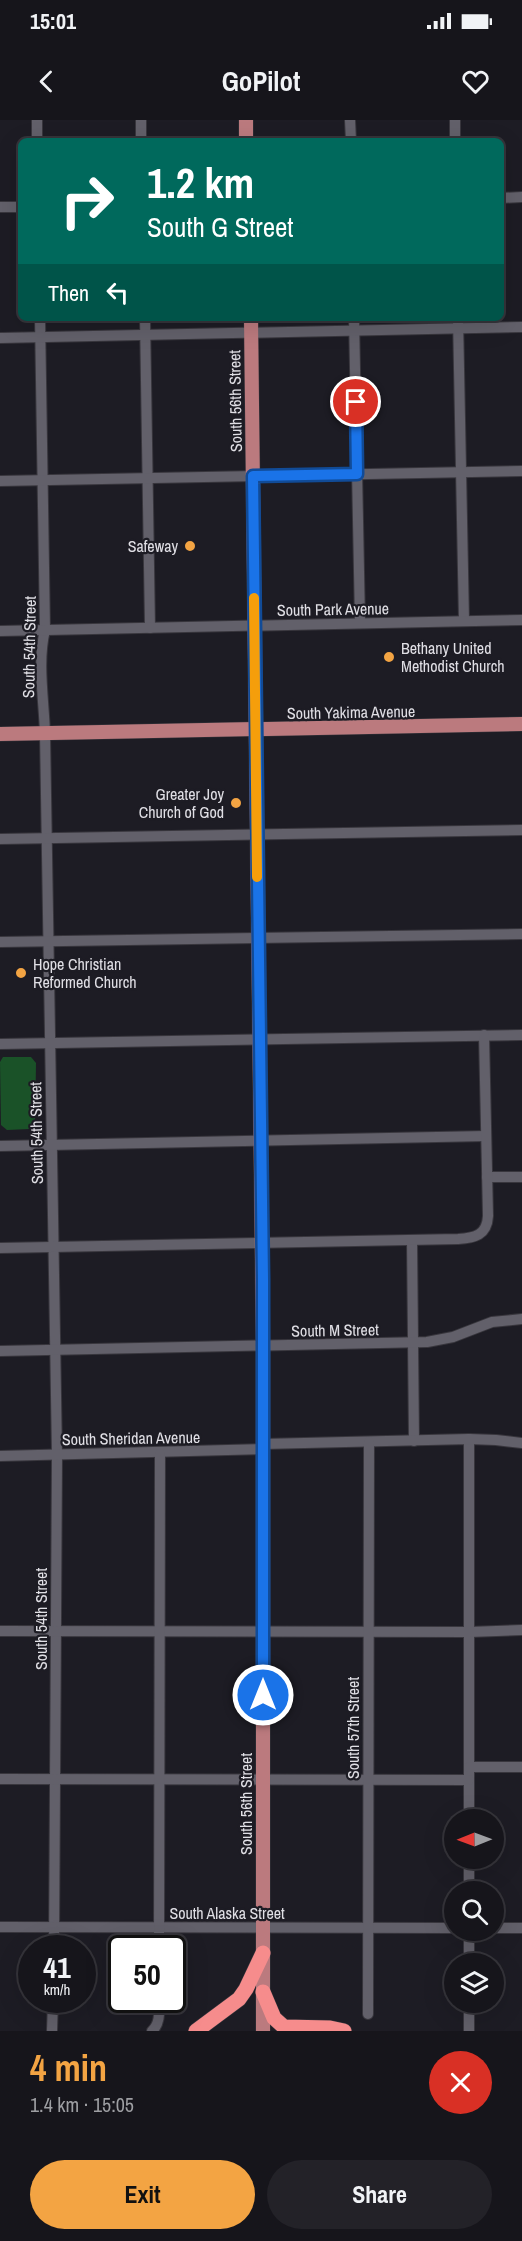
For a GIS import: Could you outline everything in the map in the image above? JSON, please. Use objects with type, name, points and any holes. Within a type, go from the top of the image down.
[{"type":"highway","points":[[196,2031],[239,1999],[263,1953]]},
{"type":"highway","points":[[263,1992],[274,2018],[284,2027],[330,2028],[344,2031]]},
{"type":"main road","points":[[246,120],[246,138]]},
{"type":"main road","name":"South 56th Street","points":[[251,321],[263,1346],[262,2031]]},
{"type":"main road","name":"South Yakima Avenue","points":[[0,734],[522,724]]},
{"type":"street","points":[[37,120],[37,138]]},
{"type":"street","points":[[141,120],[141,138]]},
{"type":"street","points":[[350,120],[351,138]]},
{"type":"street","points":[[454,120],[455,138]]},
{"type":"street","points":[[504,198],[522,197]]},
{"type":"street","points":[[0,207],[18,207]]},
{"type":"street","name":"South 54th Street","points":[[40,321],[45,630],[42,682],[45,734],[57,1455],[55,1935]]},
{"type":"street","points":[[146,321],[150,628]]},
{"type":"street","points":[[354,321],[360,622]]},
{"type":"street","points":[[0,338],[354,331],[458,323],[522,327]]},
{"type":"street","points":[[458,323],[464,621]]},
{"type":"street","points":[[0,481],[522,471]]},
{"type":"street","name":"South Park Avenue","points":[[0,631],[522,620]]},
{"type":"street","points":[[0,839],[522,830]]},
{"type":"street","points":[[0,942],[522,934]]},
{"type":"street","points":[[0,1248],[412,1240],[467,1238],[479,1235],[485,1231],[488,1221],[484,1035]]},
{"type":"street","points":[[0,1044],[522,1035]]},
{"type":"street","points":[[0,1146],[486,1136]]},
{"type":"street","points":[[487,1177],[522,1177]]},
{"type":"street","points":[[412,1240],[414,1441]]},
{"type":"street","name":"South M Street","points":[[0,1351],[413,1343],[446,1340],[492,1322],[522,1318]]},
{"type":"street","points":[[469,1439],[469,1809]]},
{"type":"street","name":"South Sheridan Avenue","points":[[0,1456],[160,1454],[263,1447],[469,1439],[522,1443]]},
{"type":"street","name":"South 57th Street","points":[[368,2014],[369,1442]]},
{"type":"street","points":[[159,1935],[160,1454]]},
{"type":"street","points":[[0,1631],[469,1632],[522,1630]]},
{"type":"street","points":[[469,1767],[522,1767]]},
{"type":"street","points":[[0,1779],[469,1780]]},
{"type":"street","name":"South Alaska Street","points":[[0,1927],[444,1928]]},
{"type":"street","points":[[504,1928],[522,1928]]},
{"type":"street","points":[[52,2031],[53,2013]]},
{"type":"street","points":[[152,2031],[156,2026],[158,2013]]},
{"type":"street","points":[[469,2013],[470,2031]]},
{"type":"green space","points":[[3,1057],[31,1057],[36,1063],[35,1124],[29,1129],[7,1130],[1,1125],[0,1062]]},
{"type":"slow traffic","points":[[254,598],[257,877]]},
{"type":"place","name":"Safeway","points":[[190,546]]},
{"type":"place","name":"Bethany United Methodist Church","points":[[389,657]]},
{"type":"place","name":"Greater Joy Church of God","points":[[236,803]]},
{"type":"place","name":"Hope Christian Reformed Church","points":[[21,973]]},
{"type":"route","points":[[263,1695],[263,1280],[253,476],[357,474],[356,402]]}]
